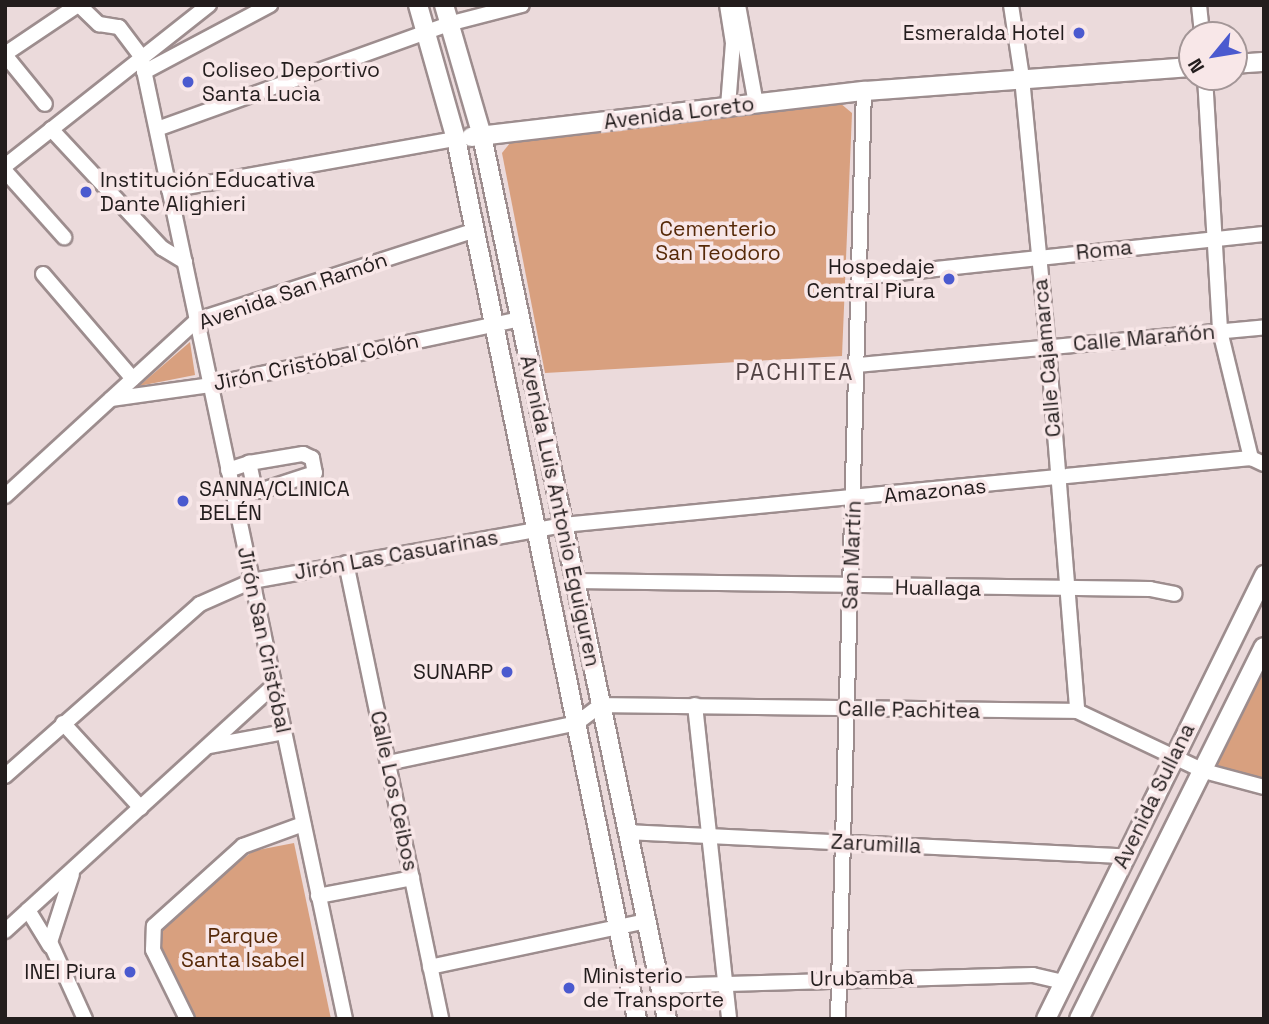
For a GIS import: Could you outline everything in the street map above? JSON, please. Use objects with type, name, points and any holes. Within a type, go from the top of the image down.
[{"type":"main road","name":"Avenida Luis Antonio Eguiguren","points":[[418,5],[429,31],[456,139],[637,1019]]},
{"type":"main road","name":"Avenida Luis Antonio Eguiguren","points":[[444,5],[452,23],[482,136],[667,1019]]},
{"type":"main road","name":"Avenida Loreto","points":[[456,139],[864,91],[1178,68]]},
{"type":"main road","name":"Avenida Sullana","points":[[1046,1019],[1171,758],[1264,575]]},
{"type":"main road","name":"Avenida Sullana","points":[[1079,1019],[1264,647]]},
{"type":"street","points":[[45,104],[5,55],[78,5],[99,24],[119,27],[141,56]]},
{"type":"street","points":[[64,237],[5,169],[141,56],[209,5]]},
{"type":"street","points":[[144,72],[243,11],[270,5]]},
{"type":"street","points":[[157,129],[452,23],[522,5]]},
{"type":"street","points":[[727,5],[733,43],[728,106]]},
{"type":"street","points":[[738,5],[756,104]]},
{"type":"street","name":"Calle Cajamarca","points":[[1011,5],[1022,78],[1048,347],[1056,477],[1077,711]]},
{"type":"street","name":"Jirón San Cristóbal","points":[[141,56],[345,1019]]},
{"type":"street","name":"San Martín","points":[[838,1019],[861,278],[864,91]]},
{"type":"street","points":[[1206,91],[1220,331],[1257,461]]},
{"type":"street","points":[[51,129],[162,248],[185,262]]},
{"type":"street","name":"Avenida Loreto","points":[[169,190],[456,139]]},
{"type":"street","name":"Avenida San Ramón","points":[[5,496],[197,320],[475,230]]},
{"type":"street","name":"Roma","points":[[861,278],[1264,234]]},
{"type":"street","points":[[43,274],[133,379]]},
{"type":"street","name":"Jirón Cristóbal Colón","points":[[111,399],[210,385],[520,319]]},
{"type":"street","name":"Calle Marañón","points":[[858,365],[1264,327]]},
{"type":"street","name":"Amazonas","points":[[563,525],[853,499],[1056,477],[1257,461]]},
{"type":"street","points":[[228,470],[249,463]]},
{"type":"street","name":"Jirón Las Casuarinas","points":[[5,776],[200,604],[252,581],[563,525]]},
{"type":"street","name":"Calle Los Ceibos","points":[[346,563],[441,1019]]},
{"type":"street","name":"Huallaga","points":[[575,581],[851,587],[1150,589],[1175,594]]},
{"type":"street","points":[[5,931],[274,685]]},
{"type":"street","points":[[388,763],[577,723],[601,705]]},
{"type":"street","name":"Calle Pachitea","points":[[601,705],[1077,711],[1171,758],[1204,771],[1264,787]]},
{"type":"street","points":[[695,705],[729,1019]]},
{"type":"street","points":[[63,723],[141,808]]},
{"type":"street","points":[[208,746],[284,732]]},
{"type":"street","points":[[187,1019],[153,950],[153,926],[243,846],[303,824]]},
{"type":"street","name":"Zarumilla","points":[[628,832],[1124,856]]},
{"type":"street","points":[[51,947],[73,871]]},
{"type":"street","points":[[318,896],[412,878]]},
{"type":"street","points":[[28,910],[51,947],[85,1019]]},
{"type":"street","points":[[430,967],[646,921]]},
{"type":"street","name":"Urubamba","points":[[660,986],[839,978],[1033,975],[1064,982]]},
{"type":"green space","name":"Cementerio San Teodoro","points":[[840,103],[852,113],[842,356],[545,373],[502,153],[510,143]]},
{"type":"green space","points":[[190,342],[195,375],[139,386]]},
{"type":"green space","points":[[1264,647],[1264,787],[1204,771]]},
{"type":"green space","name":"Parque Santa Isabel","points":[[294,843],[331,1019],[194,1019],[159,952],[161,923],[253,851]]},
{"type":"place","name":"Esmeralda Hotel","points":[[1079,33]]},
{"type":"place","name":"Coliseo Deportivo Santa Lucìa","points":[[188,82]]},
{"type":"place","name":"Institución Educativa Dante Alighieri","points":[[86,192]]},
{"type":"place","name":"Hospedaje Central Piura","points":[[949,279]]},
{"type":"place","name":"SANNA/CLINICA BELÉN","points":[[183,501]]},
{"type":"place","name":"SUNARP","points":[[507,672]]},
{"type":"place","name":"INEI Piura","points":[[130,972]]},
{"type":"place","name":"Ministerio de Transporte","points":[[569,988]]},
{"type":"district","name":"PACHITEA","points":[[795,372]]}]
